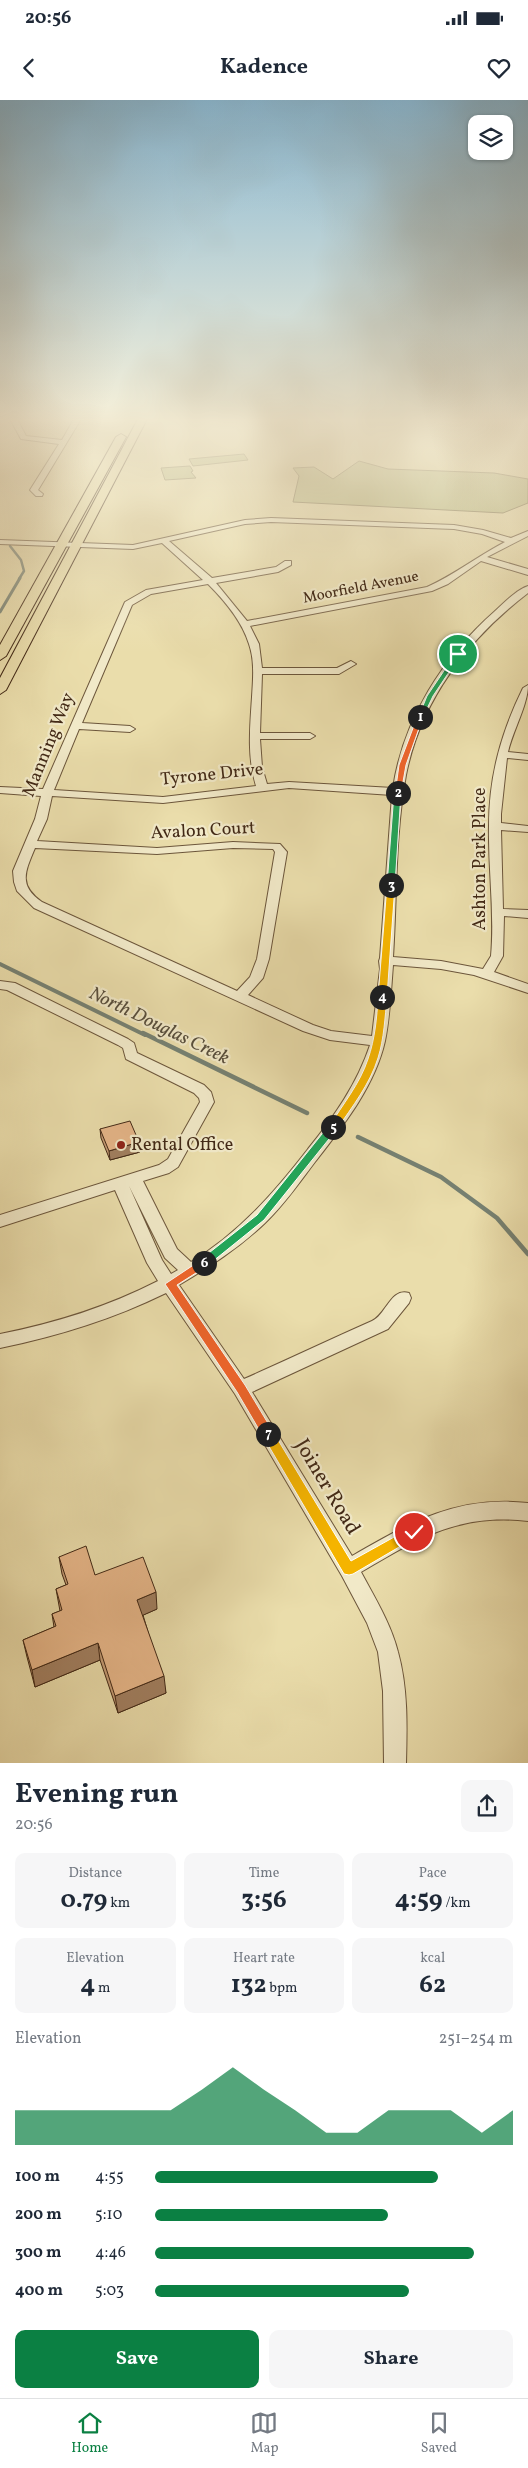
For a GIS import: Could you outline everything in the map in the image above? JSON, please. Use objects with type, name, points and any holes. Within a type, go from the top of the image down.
[{"type":"main road","points":[[0,656],[88,497]]},
{"type":"main road","points":[[0,690],[101,497]]},
{"type":"street","points":[[0,542],[124,547],[164,541],[237,524],[271,520],[454,527],[483,532],[511,541]]},
{"type":"street","name":"Moorfield Avenue","points":[[246,624],[422,591],[445,582],[480,558],[528,533]]},
{"type":"street","points":[[164,541],[188,560],[209,581],[246,624],[254,644],[257,671],[254,764],[262,787]]},
{"type":"street","points":[[480,558],[528,572]]},
{"type":"street","name":"Manning Way","points":[[288,563],[278,570],[149,592],[128,604],[48,793],[41,819],[30,844],[19,879],[23,892],[29,899],[49,911],[239,997],[319,1032],[378,1041]]},
{"type":"street","points":[[0,1342],[61,1328],[138,1299],[190,1272],[237,1238],[260,1217],[283,1192],[355,1095],[367,1075],[378,1041],[398,792],[409,744],[422,712],[440,679],[458,654],[487,622],[528,589]]},
{"type":"street","points":[[257,671],[338,671],[351,664]]},
{"type":"street","name":"Ashton Park Place","points":[[487,972],[497,956],[498,912],[494,826],[496,783],[501,754],[517,708],[527,691]]},
{"type":"street","points":[[76,726],[130,729]]},
{"type":"street","points":[[255,736],[310,736]]},
{"type":"street","points":[[501,754],[528,757]]},
{"type":"street","name":"Tyrone Drive","points":[[0,790],[172,800],[262,787],[301,785],[398,792]]},
{"type":"street","points":[[494,826],[528,829]]},
{"type":"street","name":"Avalon Court","points":[[30,844],[157,852],[233,845],[276,846],[280,852],[263,959],[256,978],[239,997]]},
{"type":"street","points":[[498,912],[528,914]]},
{"type":"street","points":[[385,961],[454,966],[487,972],[528,989]]},
{"type":"street","points":[[0,985],[10,986],[122,1042],[128,1046],[131,1056],[199,1089],[206,1096],[207,1102],[173,1163],[164,1169],[0,1221]]},
{"type":"street","points":[[127,1181],[171,1253],[190,1272]]},
{"type":"street","name":"Joiner Road","points":[[127,1181],[155,1263],[241,1389],[349,1569],[375,1618],[388,1652],[396,1717],[395,1763]]},
{"type":"street","points":[[241,1389],[382,1324],[403,1298]]},
{"type":"street","points":[[349,1569],[414,1532],[451,1516],[480,1510],[512,1509],[528,1512]]},
{"type":"green space","points":[[294,497],[528,497],[528,503],[503,513],[293,502]]},
{"type":"building","points":[[130,1121],[139,1142],[109,1151],[100,1129]]},
{"type":"building","points":[[86,1546],[95,1575],[143,1557],[156,1592],[137,1600],[164,1676],[115,1696],[98,1643],[32,1670],[23,1640],[56,1626],[52,1614],[62,1610],[56,1589],[68,1584],[59,1557]]},
{"type":"waterway","name":"North Douglas Creek","points":[[10,546],[21,560],[24,571],[19,579]]},
{"type":"waterway","name":"North Douglas Creek","points":[[0,612],[20,578]]},
{"type":"waterway","name":"North Douglas Creek","points":[[0,964],[145,1035]]},
{"type":"waterway","name":"North Douglas Creek","points":[[143,1033],[307,1113]]},
{"type":"waterway","name":"North Douglas Creek","points":[[358,1137],[441,1177],[497,1218],[528,1254]]},
{"type":"place","name":"Rental Office","points":[[121,1145]]},
{"type":"route","points":[[414,1532],[349,1569],[241,1389],[170,1284],[224,1248],[260,1217],[283,1192],[326,1137],[367,1075],[378,1041],[381,1022],[398,792],[403,765],[422,712],[440,679],[458,654]]}]
